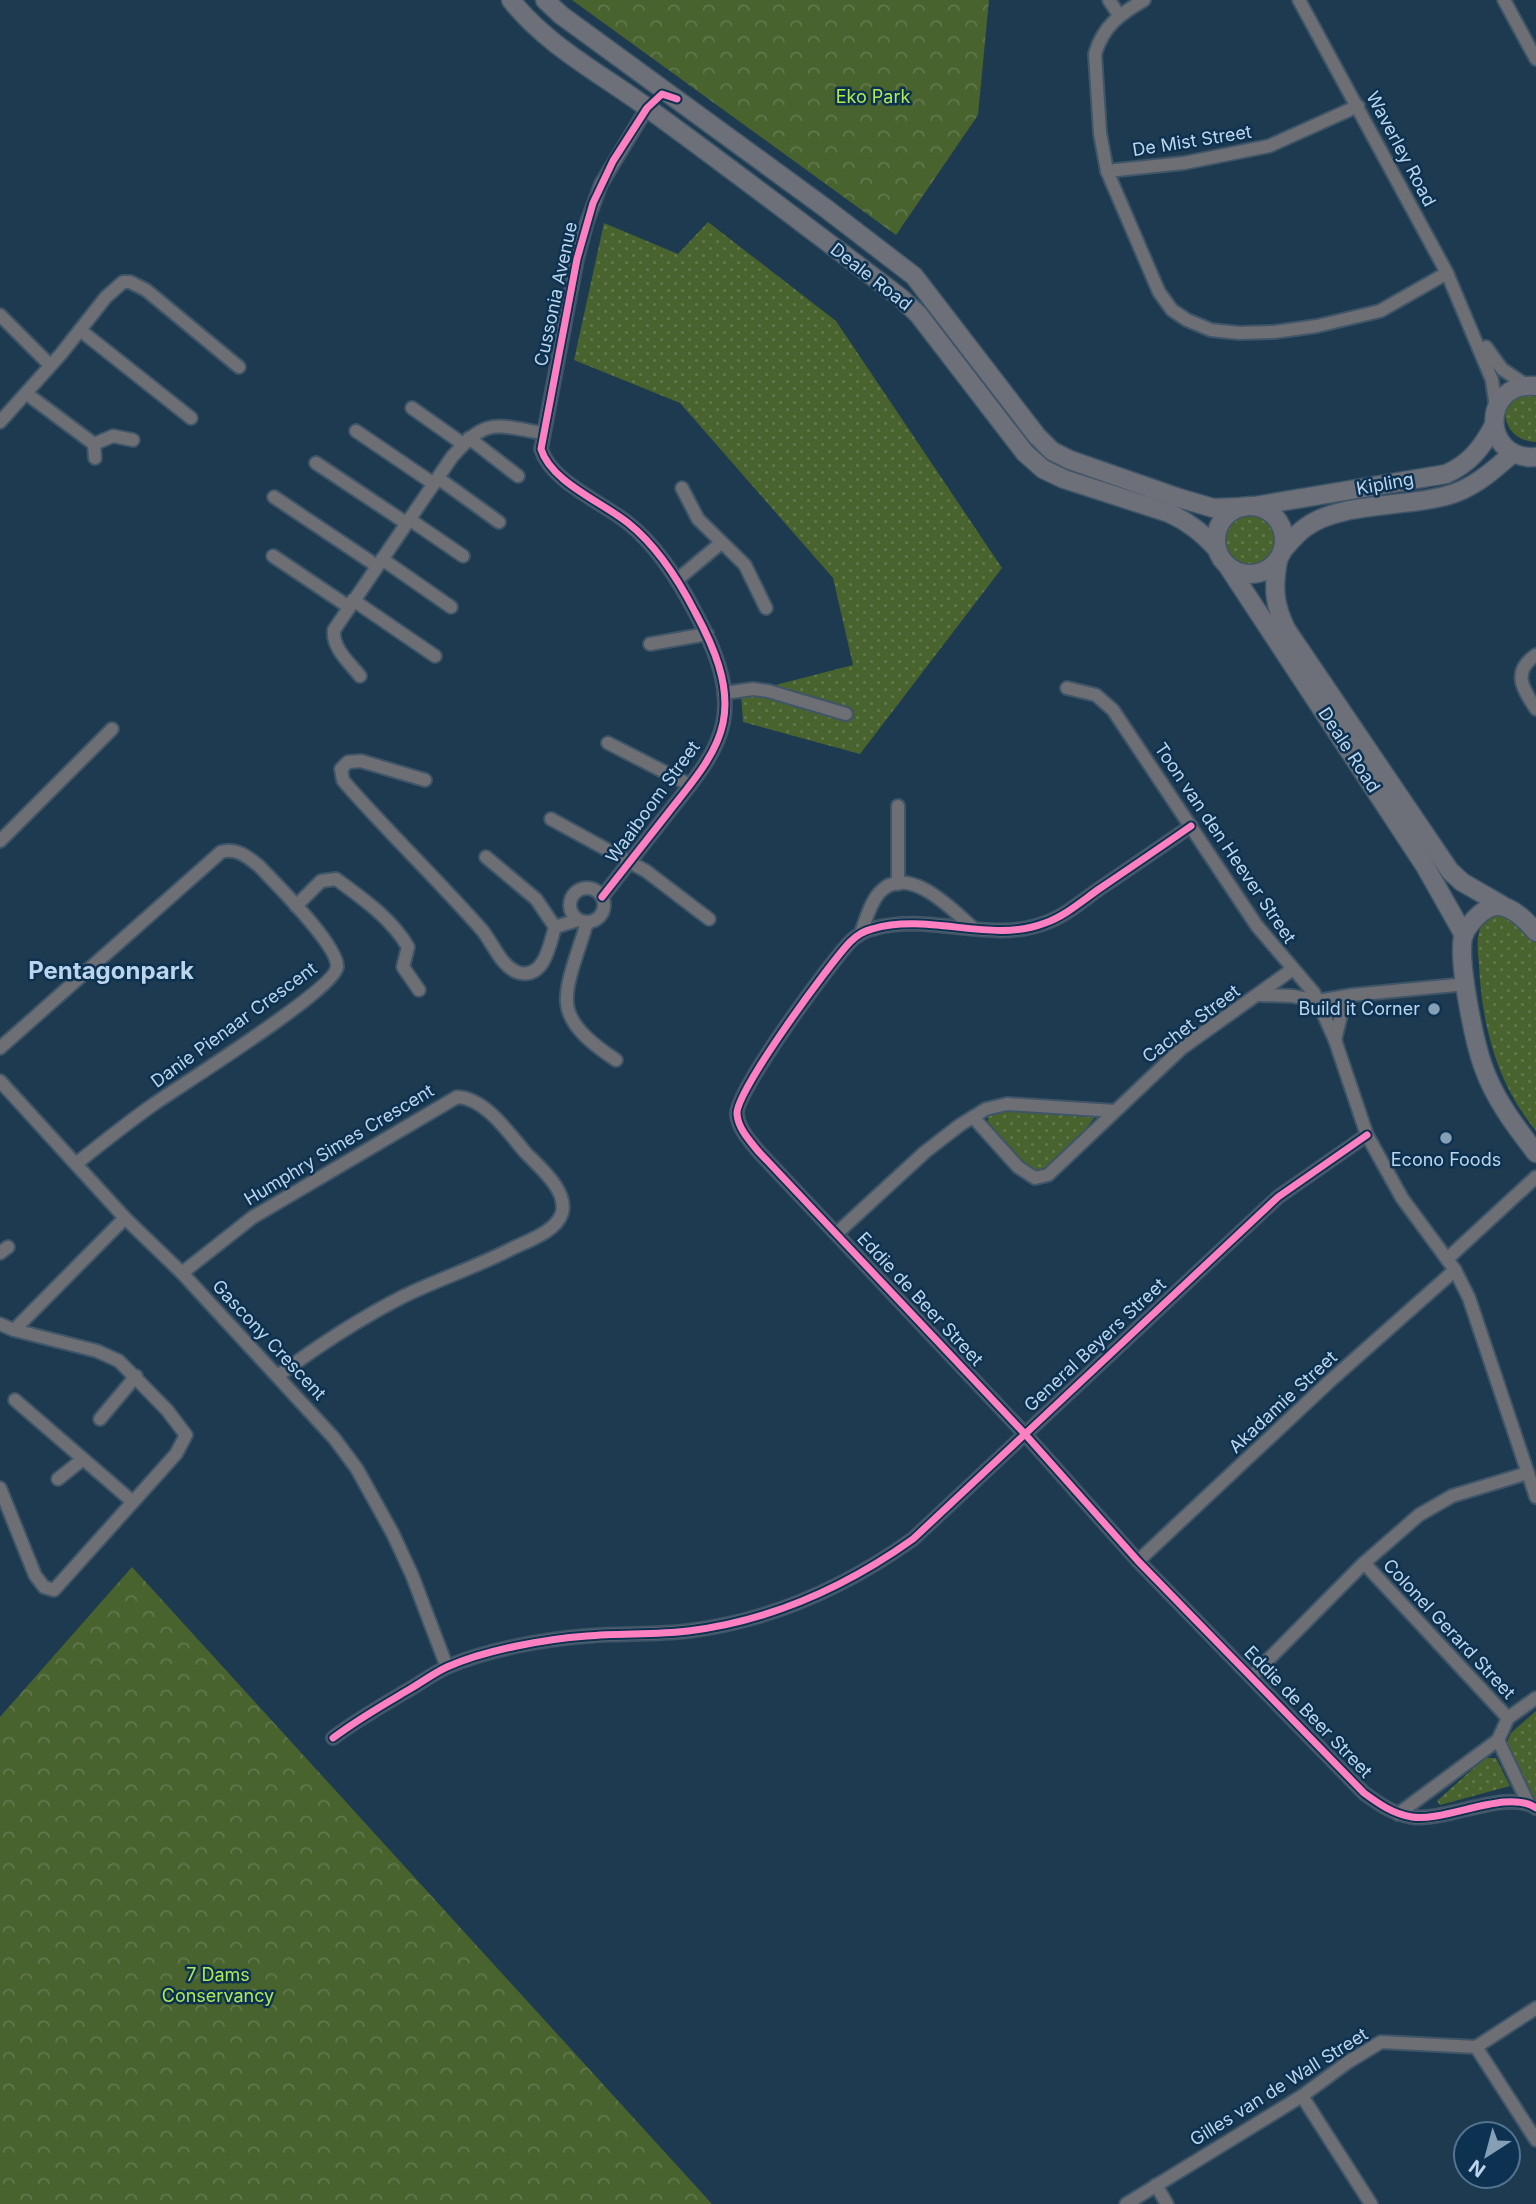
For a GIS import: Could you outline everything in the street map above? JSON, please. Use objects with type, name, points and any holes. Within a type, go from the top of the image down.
[{"type":"street","name":"Deale Road","points":[[511,0],[551,38],[901,298],[918,314],[1026,453],[1043,469],[1064,479],[1177,517],[1202,533],[1217,549]]},
{"type":"street","name":"Deale Road","points":[[545,0],[561,15],[914,276],[1037,436],[1052,451],[1070,460],[1213,508],[1249,506]]},
{"type":"street","points":[[1109,0],[1119,15]]},
{"type":"street","points":[[1143,0],[1119,15],[1104,32],[1095,54],[1100,134],[1107,171],[1158,292],[1172,310],[1199,327],[1238,333],[1274,332],[1353,319],[1380,311],[1447,273]]},
{"type":"street","name":"Waverley Road","points":[[1299,0],[1447,273],[1492,380],[1495,417]]},
{"type":"street","points":[[1504,0],[1536,59]]},
{"type":"street","points":[[634,68],[641,78],[647,108]]},
{"type":"street","points":[[647,108],[662,94],[677,99]]},
{"type":"street","name":"De Mist Street","points":[[1107,171],[1184,163],[1269,146],[1358,106]]},
{"type":"street","name":"Cussonia Avenue","points":[[544,458],[541,449],[543,433],[577,259],[590,213],[601,184],[647,108]]},
{"type":"street","points":[[809,228],[824,207]]},
{"type":"street","points":[[0,422],[27,394],[116,286],[123,282],[130,282],[146,290],[239,367]]},
{"type":"street","points":[[0,315],[50,365]]},
{"type":"street","name":"Waverley Road","points":[[1466,318],[1502,369],[1531,386]]},
{"type":"street","points":[[80,330],[191,418]]},
{"type":"street","name":"Kipling","points":[[1249,506],[1446,474],[1458,469],[1473,456],[1508,393],[1531,386]]},
{"type":"street","points":[[27,394],[94,444],[95,458]]},
{"type":"street","points":[[412,408],[517,476]]},
{"type":"street","points":[[1495,417],[1497,437],[1513,453],[1535,458]]},
{"type":"street","points":[[360,676],[336,646],[334,630],[466,441],[481,429],[491,426],[543,433]]},
{"type":"street","points":[[356,431],[499,523]]},
{"type":"street","points":[[94,444],[113,436],[133,440]]},
{"type":"street","name":"Kipling","points":[[1281,555],[1297,534],[1316,521],[1348,512],[1443,497],[1469,488],[1513,453]]},
{"type":"street","name":"Waaiboom Street","points":[[544,458],[556,475],[631,525],[678,579],[716,656],[724,693],[723,724],[713,748],[690,785],[601,897],[603,911],[594,921],[583,921]]},
{"type":"street","points":[[316,463],[463,556]]},
{"type":"street","points":[[682,488],[698,519],[745,565],[766,608]]},
{"type":"street","points":[[274,497],[451,607]]},
{"type":"street","points":[[1249,506],[1266,510],[1276,517],[1285,538],[1281,555],[1261,573],[1250,575],[1229,568],[1217,549],[1218,527],[1224,517],[1232,510],[1249,506]]},
{"type":"street","points":[[678,579],[722,543]]},
{"type":"street","name":"Deale Road","points":[[1281,555],[1275,577],[1275,599],[1286,629],[1450,871],[1462,882],[1513,911],[1536,932]]},
{"type":"street","points":[[273,556],[435,656]]},
{"type":"street","name":"Deale Road","points":[[1229,568],[1425,866],[1464,935],[1462,948],[1466,984],[1482,1065],[1514,1125],[1536,1153]]},
{"type":"street","points":[[650,644],[707,634]]},
{"type":"street","points":[[1536,655],[1525,665],[1521,676],[1522,685],[1536,709]]},
{"type":"street","name":"Toon van den Heever Street","points":[[1067,688],[1096,695],[1113,710],[1257,926],[1314,993],[1335,1040],[1367,1135],[1402,1198],[1451,1265],[1469,1298],[1536,1497]]},
{"type":"street","points":[[724,693],[753,689],[768,691],[846,714]]},
{"type":"street","points":[[0,841],[112,729]]},
{"type":"street","points":[[608,743],[690,785]]},
{"type":"street","points":[[425,780],[361,761],[348,762],[341,769],[347,785],[468,914],[509,967],[520,973],[538,969],[555,927]]},
{"type":"street","points":[[898,806],[898,884]]},
{"type":"street","points":[[551,819],[646,871],[709,919]]},
{"type":"street","points":[[861,933],[874,928],[912,923],[1024,929],[1053,920],[1191,826]]},
{"type":"street","name":"Danie Pienaar Crescent","points":[[0,1048],[221,852],[227,850],[235,851],[259,866],[327,943],[336,957],[337,965],[331,978],[254,1037],[153,1105],[77,1163]]},
{"type":"street","points":[[486,857],[536,898],[555,927]]},
{"type":"street","points":[[296,906],[321,881],[336,879],[401,933],[408,947],[404,967],[419,990]]},
{"type":"street","points":[[861,933],[878,895],[884,889],[898,884],[912,885],[932,893],[972,927]]},
{"type":"street","points":[[583,921],[570,908],[573,895],[584,888],[597,892],[601,897]]},
{"type":"street","points":[[1464,935],[1468,927],[1489,907],[1502,905]]},
{"type":"street","points":[[555,927],[583,921]]},
{"type":"street","points":[[583,921],[567,993],[567,1006],[573,1019],[596,1047],[616,1060]]},
{"type":"street","name":"Eddie de Beer Street","points":[[861,933],[844,948],[757,1068],[743,1092],[737,1114],[740,1127],[758,1151],[1024,1433],[1138,1562],[1364,1793],[1398,1814],[1416,1817],[1437,1816],[1486,1805],[1532,1805]]},
{"type":"street","name":"Cachet Street","points":[[973,1117],[1018,1167],[1030,1176],[1041,1178],[1062,1164],[1182,1048],[1293,969]]},
{"type":"street","points":[[1258,995],[1318,1000],[1466,984]]},
{"type":"street","points":[[1335,1040],[1341,1015],[1352,995]]},
{"type":"street","name":"Gascony Crescent","points":[[0,1081],[125,1218],[182,1273],[334,1437],[376,1500],[412,1575],[447,1667]]},
{"type":"street","name":"Humphry Simes Crescent","points":[[182,1273],[253,1217],[457,1097],[464,1097],[482,1106],[555,1186],[563,1205],[559,1219],[550,1229],[406,1296],[337,1333],[279,1375]]},
{"type":"street","points":[[837,1233],[925,1152],[986,1109],[1007,1104],[1114,1111]]},
{"type":"street","name":"General Beyers Street","points":[[333,1738],[368,1712],[447,1667],[502,1650],[541,1642],[588,1636],[688,1631],[766,1614],[870,1568],[913,1539],[1278,1197],[1367,1135]]},
{"type":"street","name":"Akadamie Street","points":[[1138,1562],[1451,1265],[1536,1177]]},
{"type":"street","points":[[14,1330],[125,1218]]},
{"type":"street","points":[[0,1324],[108,1354],[119,1360],[186,1435],[176,1454],[62,1582],[50,1591],[35,1575],[0,1488]]},
{"type":"street","points":[[100,1419],[136,1376]]},
{"type":"street","points":[[15,1400],[133,1502]]},
{"type":"street","points":[[58,1479],[82,1460]]},
{"type":"street","points":[[1252,1676],[1364,1563],[1419,1515],[1437,1503],[1528,1473]]},
{"type":"street","name":"Colonel Gerard Street","points":[[1364,1563],[1508,1718]]},
{"type":"street","points":[[1398,1814],[1498,1740],[1508,1718],[1536,1698]]},
{"type":"street","points":[[1498,1740],[1532,1805]]},
{"type":"street","points":[[1536,2008],[1476,2047],[1536,2140]]},
{"type":"street","name":"Gilles van de Wall Street","points":[[1126,2204],[1301,2096],[1381,2042],[1476,2047]]},
{"type":"street","points":[[1301,2096],[1371,2204]]},
{"type":"street","points":[[1156,2185],[1167,2204]]},
{"type":"green space","name":"Eko Park","points":[[572,0],[989,0],[978,115],[896,235]]},
{"type":"green space","points":[[708,222],[836,321],[1002,568],[860,754],[743,722],[741,694],[853,665],[833,578],[680,403],[574,360],[604,223],[678,254]]},
{"type":"green space","points":[[1536,385],[1536,442],[1522,439],[1512,431],[1506,420],[1505,405]]},
{"type":"green space","points":[[1253,512],[1270,522],[1276,542],[1272,556],[1260,564],[1245,566],[1231,561],[1222,551],[1222,535],[1234,513]]},
{"type":"green space","points":[[1501,912],[1536,935],[1536,1131],[1522,1113],[1502,1074],[1488,1032],[1484,1010],[1478,938],[1485,921]]},
{"type":"green space","points":[[1092,1111],[1095,1117],[1083,1133],[1038,1172],[1028,1168],[988,1122],[988,1116],[997,1112]]},
{"type":"green space","name":"7 Dams Conservancy","points":[[132,1567],[712,2204],[0,2204],[0,1717]]},
{"type":"green space","points":[[1536,1711],[1536,1800],[1529,1795],[1507,1742],[1511,1733]]},
{"type":"green space","points":[[1485,1758],[1496,1758],[1510,1786],[1440,1805],[1437,1801]]},
{"type":"cycle path","points":[[602,897],[700,771],[719,736],[725,709],[725,694],[714,652],[674,575],[639,532],[555,472],[541,449],[577,259],[593,203],[613,161],[647,108],[662,94],[677,99]]},
{"type":"cycle path","points":[[1191,826],[1073,908],[1045,923],[1024,929],[1003,930],[894,925],[860,934],[850,942],[824,975],[767,1055],[740,1101],[737,1114],[739,1124],[758,1151],[1024,1433],[1138,1561],[1364,1793],[1392,1811],[1412,1817],[1442,1815],[1493,1803],[1524,1803],[1536,1808]]},
{"type":"cycle path","points":[[333,1738],[437,1672],[479,1655],[570,1637],[676,1632],[719,1626],[778,1610],[862,1572],[913,1539],[1278,1197],[1367,1135]]},
{"type":"place","name":"Build it Corner","points":[[1434,1009]]},
{"type":"place","name":"Econo Foods","points":[[1446,1138]]},
{"type":"district","name":"Pentagonpark","points":[[111,971]]}]
